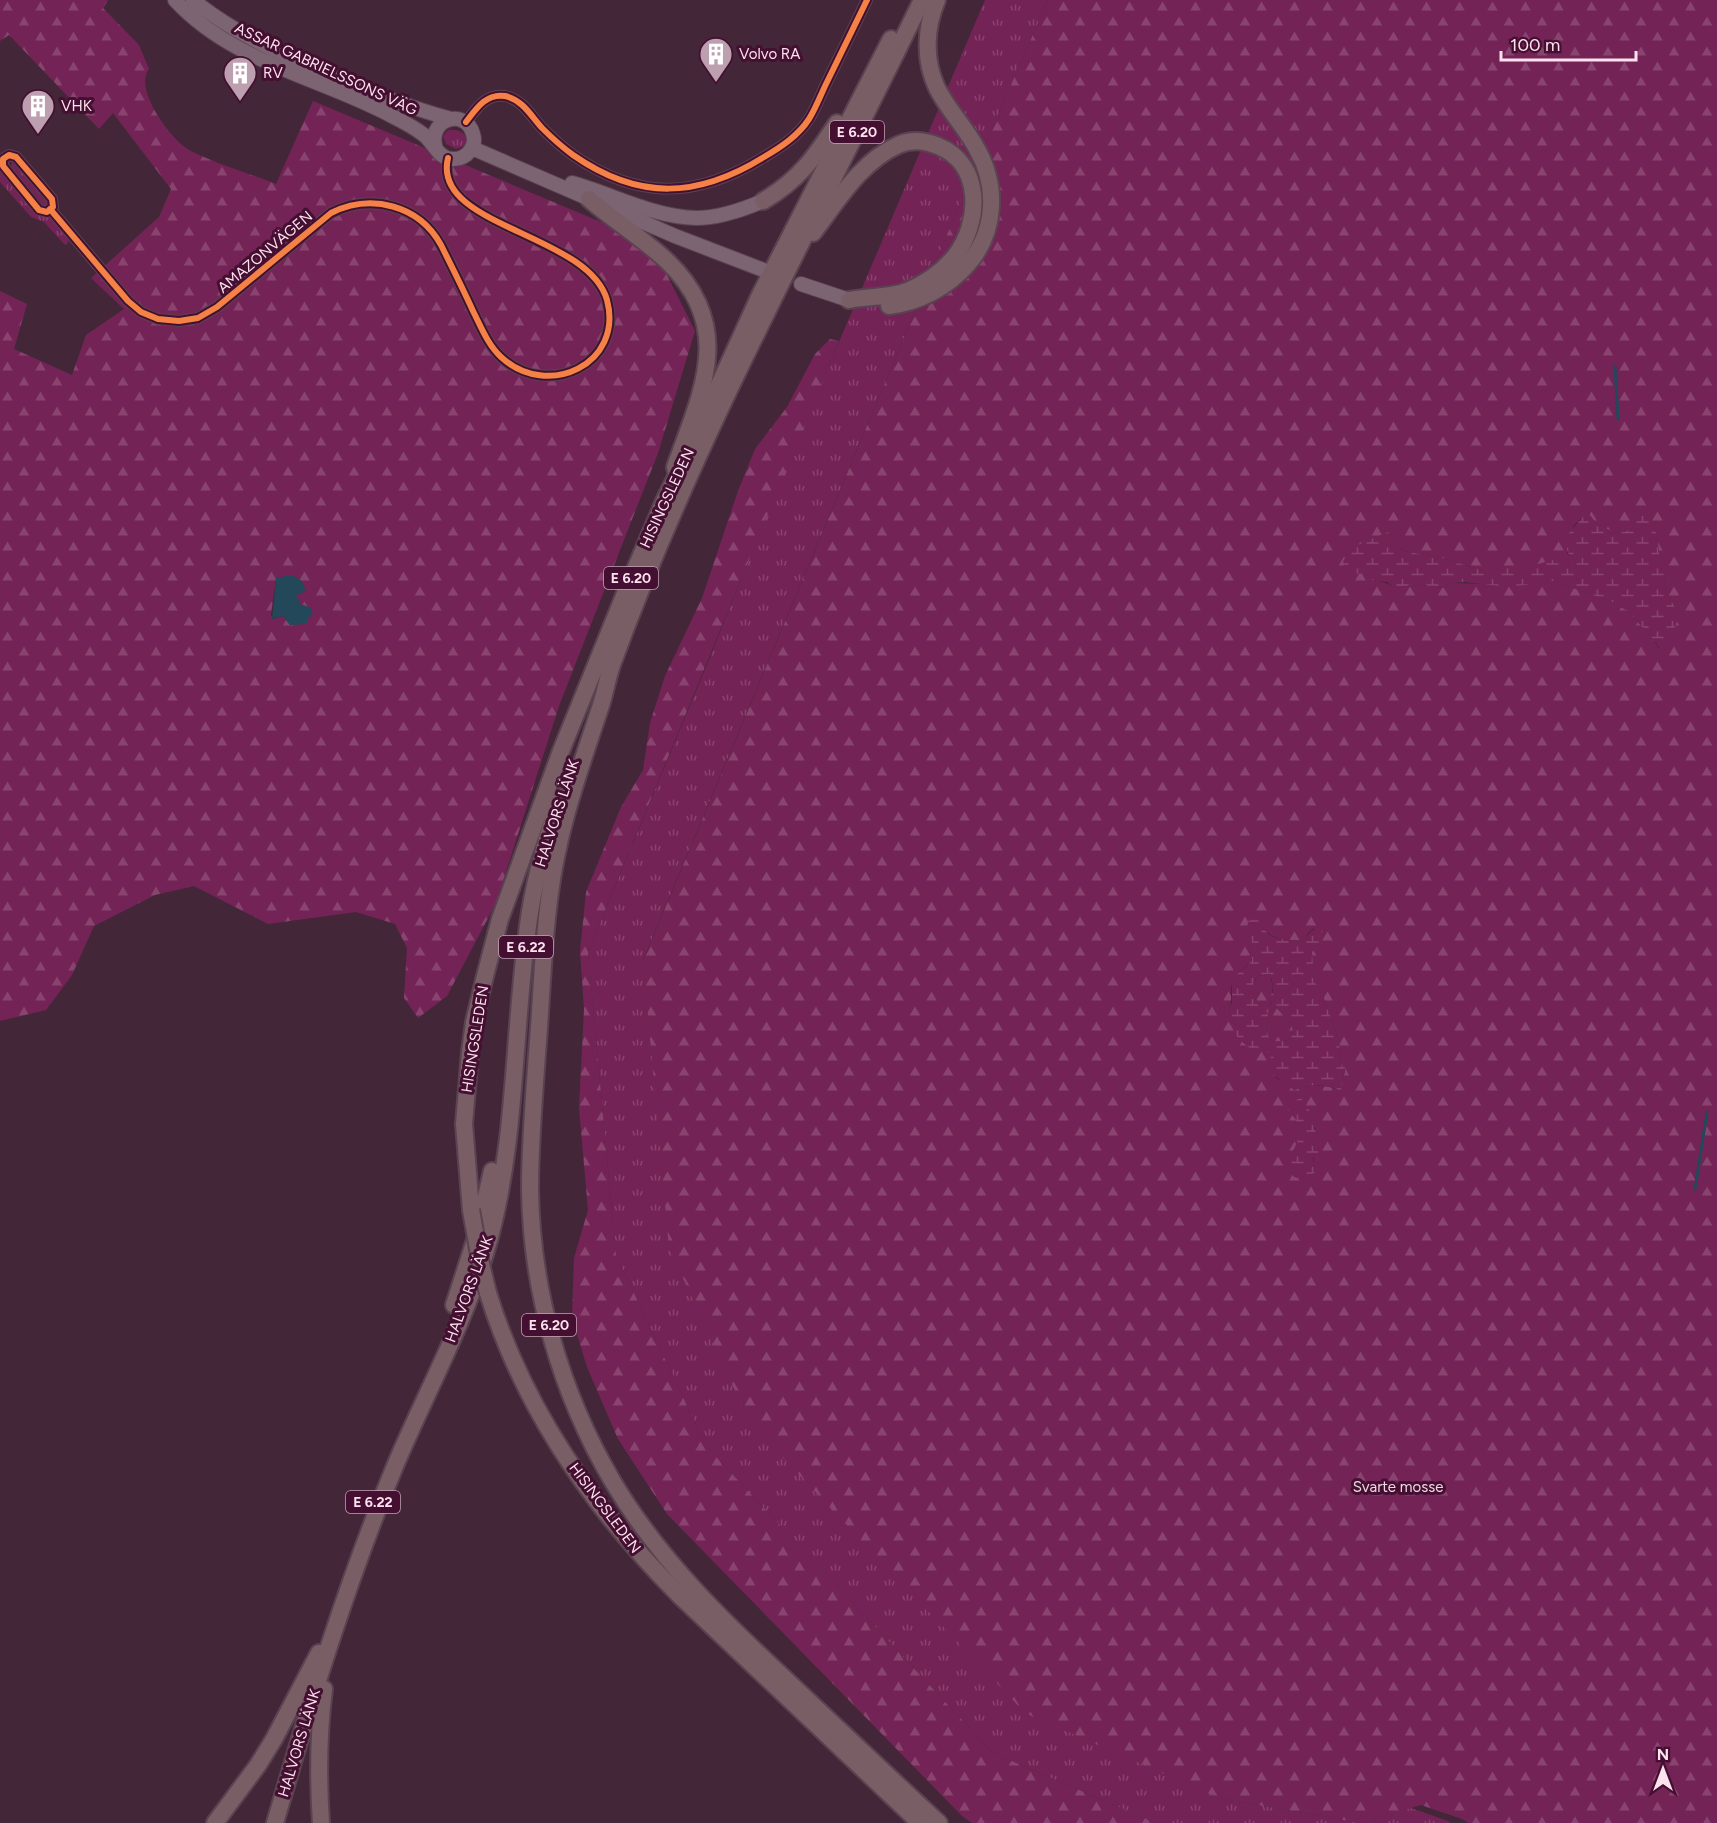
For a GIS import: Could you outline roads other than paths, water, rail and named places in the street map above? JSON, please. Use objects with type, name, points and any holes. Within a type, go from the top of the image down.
[{"type":"highway","name":"HISINGSLEDEN","points":[[911,0],[760,295],[665,499],[561,751],[500,919],[474,1022],[464,1124],[471,1210],[488,1293],[517,1370],[542,1418],[574,1470],[648,1564],[920,1823]]},
{"type":"highway","name":"HISINGSLEDEN","points":[[922,0],[790,262],[681,494],[610,668],[601,707],[575,781],[559,842],[551,888],[542,982],[530,1191],[532,1229],[540,1287],[560,1365],[573,1402],[610,1477],[658,1548],[728,1626],[939,1823]]},
{"type":"highway","points":[[849,300],[855,306],[886,307],[906,303],[930,294],[948,283],[971,260],[988,226],[992,199],[988,173],[977,149],[939,92],[931,71],[928,57],[929,25],[937,0]]},
{"type":"highway","name":"E 6.20","points":[[763,201],[789,185],[812,159],[849,104],[872,61],[885,50]]},
{"type":"highway","points":[[790,262],[855,178],[879,155],[900,144],[912,142],[927,142],[950,152],[964,167],[974,196],[969,232],[955,255],[932,277],[905,292],[849,300]]},
{"type":"highway","points":[[589,199],[657,252],[677,272],[696,300],[705,323],[709,353],[706,372],[675,467],[677,477]]},
{"type":"highway","name":"HALVORS LÄNK","points":[[274,1823],[370,1528],[469,1298],[489,1238],[497,1208],[510,1129],[524,962],[530,912],[541,857],[560,796],[610,668]]},
{"type":"highway","name":"HALVORS LÄNK","points":[[268,1823],[321,1650],[368,1516],[453,1309],[478,1232],[495,1160],[503,1110],[517,958],[526,891],[534,852],[556,783],[561,751]]},
{"type":"highway","name":"E 6.22","points":[[321,1823],[317,1772],[319,1730],[333,1637]]},
{"type":"highway","name":"E 6.22","points":[[214,1823],[274,1739],[321,1650]]},
{"type":"street","name":"ASSAR GABRIELSSONS VÄG","points":[[175,0],[200,6],[226,25],[276,52],[379,97],[451,119]]},
{"type":"street","points":[[466,122],[488,99],[498,96],[506,97],[521,103],[555,141],[573,155],[616,178],[640,186],[671,190],[687,189],[715,182],[752,165],[790,141],[809,120],[867,0]]},
{"type":"street","name":"ASSAR GABRIELSSONS VÄG","points":[[200,6],[219,36],[252,55],[391,115],[423,134],[435,145]]},
{"type":"street","points":[[451,119],[466,122],[474,134],[472,148],[462,158],[447,158],[441,155],[435,145],[434,136],[437,128],[443,122],[451,119]]},
{"type":"street","points":[[472,148],[692,243],[766,271]]},
{"type":"street","name":"AMAZONVÄGEN","points":[[9,155],[16,157],[52,199],[53,207],[50,209],[47,212],[39,210],[3,166],[3,159],[9,155]]},
{"type":"street","name":"AMAZONVÄGEN","points":[[50,209],[133,307],[158,319],[179,321],[198,318],[217,307],[331,213],[360,203],[393,206],[414,215],[432,232],[441,245],[487,339],[506,361],[527,373],[545,377],[566,374],[584,366],[600,348],[608,329],[608,305],[597,280],[571,257],[490,218],[468,204],[452,190],[448,183],[447,158]]},
{"type":"street","points":[[534,175],[573,183],[659,212],[696,218],[732,213],[763,201]]},
{"type":"street","points":[[801,284],[849,300]]},
{"type":"water","points":[[291,575],[301,580],[306,591],[297,595],[300,604],[312,608],[312,616],[307,618],[307,624],[290,625],[283,616],[272,619],[276,578]]},
{"type":"waterway","points":[[1615,367],[1618,419]]},
{"type":"waterway","points":[[1695,1189],[1707,1112]]},
{"type":"place","name":"Volvo RA","points":[[716,83]]},
{"type":"place","name":"RV","points":[[240,102]]},
{"type":"place","name":"VHK","points":[[38,135]]},
{"type":"park label","name":"Svarte mosse","points":[[1398,1487]]}]
